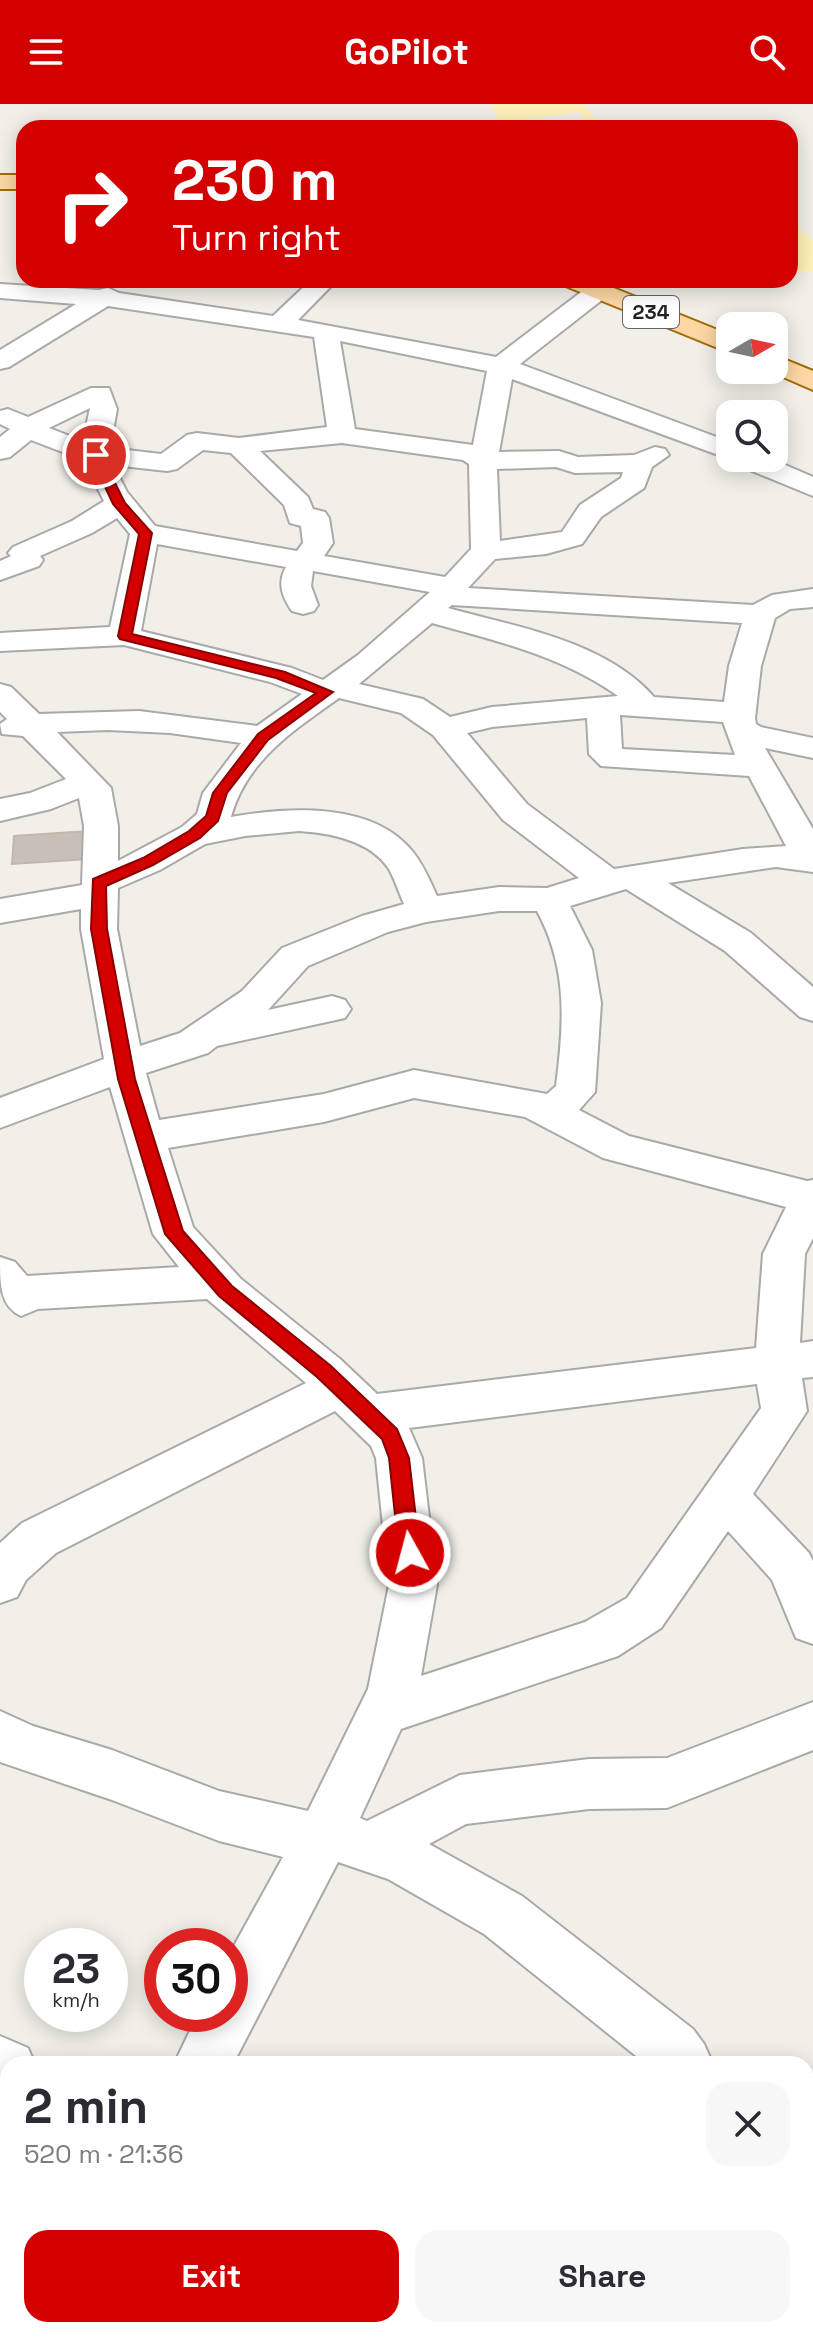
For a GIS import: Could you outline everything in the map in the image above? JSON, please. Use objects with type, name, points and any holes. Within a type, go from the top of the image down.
[{"type":"main road","name":"234","points":[[602,288],[716,339]]},
{"type":"main road","name":"234","points":[[605,288],[716,324]]},
{"type":"main road","points":[[788,352],[813,364]]},
{"type":"main road","points":[[788,370],[813,382]]},
{"type":"street","points":[[0,361],[117,288]]},
{"type":"street","points":[[278,325],[320,288]]},
{"type":"street","points":[[486,551],[484,461],[501,366],[589,288]]},
{"type":"street","points":[[0,291],[105,298],[326,332],[501,366],[716,446]]},
{"type":"street","points":[[326,332],[342,435]]},
{"type":"street","points":[[0,451],[28,427],[51,413],[100,394],[105,405],[96,455],[119,504],[145,533],[305,563],[441,598],[761,615]]},
{"type":"street","points":[[0,413],[49,439],[96,455],[167,463],[197,441],[239,446],[300,437],[342,435],[470,453],[484,461],[559,459],[575,465],[639,463],[692,436]]},
{"type":"street","points":[[239,446],[298,503],[300,517],[315,518],[318,543],[295,573],[293,586],[303,605]]},
{"type":"street","points":[[0,911],[98,888],[194,835],[213,818],[220,793],[263,737],[369,662],[441,598],[486,551],[546,545],[572,538],[590,511],[634,482],[639,463]]},
{"type":"street","points":[[778,472],[813,487]]},
{"type":"street","points":[[0,571],[28,560],[23,553],[82,527],[119,504]]},
{"type":"street","points":[[124,636],[145,533]]},
{"type":"street","points":[[441,598],[518,637],[611,674],[636,692],[645,707]]},
{"type":"street","points":[[811,860],[795,824],[759,766],[739,721],[752,634],[761,615],[783,600],[813,598]]},
{"type":"street","points":[[0,642],[124,636],[330,690],[412,706],[445,728],[515,812],[619,879],[738,942],[813,1008]]},
{"type":"street","points":[[445,728],[492,717],[603,707],[645,707],[739,721],[751,735],[813,748]]},
{"type":"street","points":[[603,707],[606,754],[613,759],[759,766]]},
{"type":"street","points":[[10,716],[101,718],[225,729],[263,737]]},
{"type":"street","points":[[10,716],[94,788],[101,826],[99,929],[124,1066],[174,1234],[217,1282],[390,1435],[399,1458],[413,1585],[393,1691],[382,1712],[339,1840],[248,1982]]},
{"type":"street","points":[[0,810],[39,802],[88,782]]},
{"type":"street","points":[[194,835],[264,819],[300,819],[369,835],[398,856],[425,910]]},
{"type":"street","points":[[0,1114],[124,1066],[194,1043],[255,1000],[295,957],[325,942],[425,910],[499,899],[549,900],[619,879],[776,856],[811,860]]},
{"type":"street","points":[[549,900],[574,947],[580,974],[583,1026],[575,1092],[550,1113]]},
{"type":"street","points":[[202,1038],[332,1009]]},
{"type":"street","points":[[144,1137],[324,1108],[414,1084],[534,1104],[617,1148],[812,1197],[784,1254],[798,1417],[725,1496],[644,1613],[600,1640],[382,1712]]},
{"type":"street","points":[[0,1274],[21,1299],[25,1293],[217,1282]]},
{"type":"street","points":[[0,1582],[20,1538],[355,1401],[795,1361]]},
{"type":"street","points":[[725,1496],[792,1568],[813,1622]]},
{"type":"street","points":[[339,1840],[460,1800],[589,1784],[667,1783],[813,1726]]},
{"type":"street","points":[[0,1735],[21,1746],[112,1775],[219,1816],[339,1840],[401,1857],[503,1915],[678,2056]]},
{"type":"street","points":[[207,2056],[219,2032]]},
{"type":"sand","points":[[490,104],[583,104],[597,120],[586,120],[579,112],[498,120]]},
{"type":"sand","points":[[798,227],[813,240],[813,272],[798,273]]},
{"type":"building","points":[[88,831],[88,859],[12,864],[14,836]]},
{"type":"route","points":[[96,455],[119,504],[145,533],[124,636],[281,675],[326,692],[263,737],[220,793],[213,818],[194,835],[148,862],[98,883],[99,929],[127,1079],[174,1234],[226,1291],[324,1372],[390,1435],[399,1458],[410,1553]]}]
